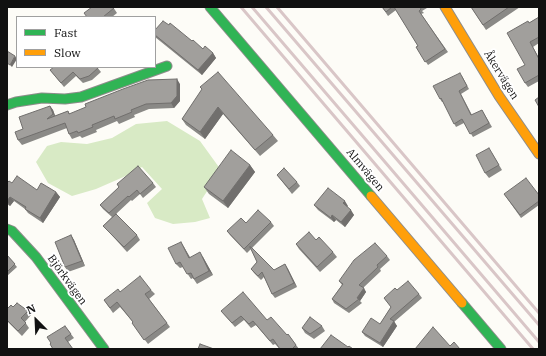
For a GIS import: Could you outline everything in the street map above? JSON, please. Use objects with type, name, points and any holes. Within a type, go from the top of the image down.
[{"type":"street","name":"Almvägen","points":[[210,7],[501,349]]},
{"type":"street","name":"Åkervägen","points":[[445,7],[499,96],[539,154]]},
{"type":"street","points":[[7,106],[16,102],[42,98],[65,99],[81,97],[168,66]]},
{"type":"street","name":"Björkvägen","points":[[7,229],[12,232],[36,257],[104,349]]},
{"type":"green space","points":[[167,121],[200,141],[221,170],[202,199],[210,218],[195,222],[173,224],[155,218],[147,203],[162,189],[142,167],[96,189],[72,196],[48,183],[36,162],[47,146],[61,142],[87,144],[112,138],[136,124]]},
{"type":"building","points":[[92,7],[114,8],[104,16],[86,16],[84,13]]},
{"type":"building","points":[[382,7],[392,7],[386,12]]},
{"type":"building","points":[[394,7],[420,7],[421,9],[419,11],[445,49],[425,62],[416,47],[418,46]]},
{"type":"building","points":[[471,7],[509,7],[483,25]]},
{"type":"building","points":[[539,17],[539,37],[530,42],[539,59],[539,75],[525,83],[517,69],[525,65],[507,33],[528,21],[529,23]]},
{"type":"building","points":[[163,21],[169,25],[170,23],[203,49],[205,46],[213,53],[198,70],[156,36],[156,29]]},
{"type":"building","points":[[7,51],[15,56],[10,65],[7,63]]},
{"type":"building","points":[[53,68],[98,68],[89,76],[80,79],[73,72],[61,83],[50,70]]},
{"type":"building","points":[[218,72],[273,135],[255,150],[218,107],[200,132],[182,119],[202,89],[200,87]]},
{"type":"building","points":[[460,73],[467,86],[459,91],[471,115],[482,110],[489,123],[470,134],[462,119],[454,124],[433,86]]},
{"type":"building","points":[[177,79],[177,96],[171,103],[146,104],[115,119],[114,116],[92,125],[93,127],[78,133],[77,131],[69,134],[65,123],[18,140],[15,132],[23,129],[19,117],[50,106],[53,114],[47,119],[68,111],[69,114],[86,107],[85,104],[148,80]]},
{"type":"building","points":[[539,97],[539,107],[535,100]]},
{"type":"building","points":[[489,148],[499,165],[485,173],[476,155]]},
{"type":"building","points":[[231,150],[250,165],[223,201],[204,187]]},
{"type":"building","points":[[138,166],[153,183],[140,194],[137,190],[129,197],[128,196],[109,213],[100,205],[119,187],[117,184]]},
{"type":"building","points":[[284,168],[297,182],[289,189],[277,175]]},
{"type":"building","points":[[17,176],[37,190],[41,183],[56,192],[40,218],[25,209],[26,207],[10,197],[7,201],[7,183],[9,181],[12,183]]},
{"type":"building","points":[[526,178],[539,195],[539,201],[520,215],[504,194]]},
{"type":"building","points":[[328,188],[345,201],[343,203],[351,210],[341,222],[332,215],[331,218],[314,205]]},
{"type":"building","points":[[258,210],[271,222],[244,249],[227,231],[241,218],[246,223]]},
{"type":"building","points":[[116,214],[137,235],[124,247],[103,226]]},
{"type":"building","points":[[309,232],[316,240],[319,237],[333,252],[317,267],[296,244]]},
{"type":"building","points":[[71,235],[82,261],[65,267],[55,242]]},
{"type":"building","points":[[181,242],[189,258],[200,252],[209,271],[194,279],[191,273],[187,274],[180,262],[176,264],[168,248]]},
{"type":"building","points":[[375,243],[387,256],[359,285],[364,288],[357,298],[359,299],[346,309],[332,299],[343,284],[339,281],[354,260]]},
{"type":"building","points":[[250,247],[274,270],[285,264],[294,283],[272,294],[262,272],[258,276],[251,269],[257,262]]},
{"type":"building","points":[[7,255],[15,264],[7,272]]},
{"type":"building","points":[[140,276],[151,290],[145,294],[167,323],[144,340],[132,323],[133,322],[117,302],[110,308],[104,300],[118,289],[120,292]]},
{"type":"building","points":[[408,281],[419,294],[390,319],[394,321],[380,343],[362,332],[371,318],[380,324],[391,307],[384,298],[395,288],[397,290]]},
{"type":"building","points":[[243,292],[267,320],[271,317],[287,335],[288,334],[296,345],[293,348],[294,349],[280,349],[273,339],[270,341],[253,321],[249,324],[241,316],[232,323],[221,311]]},
{"type":"building","points":[[17,303],[28,311],[21,318],[26,323],[18,331],[7,320],[7,309],[11,305],[13,307]]},
{"type":"building","points":[[310,317],[322,326],[310,334],[302,328]]},
{"type":"building","points":[[65,326],[71,334],[65,338],[73,349],[53,349],[47,337]]},
{"type":"building","points":[[433,327],[450,346],[454,342],[460,349],[415,349]]},
{"type":"building","points":[[331,335],[348,347],[349,346],[353,349],[320,349]]},
{"type":"building","points":[[200,344],[214,349],[198,349]]},
{"type":"railway","points":[[241,7],[533,349]]},
{"type":"railway","points":[[252,7],[539,342]]},
{"type":"railway","points":[[266,7],[539,325]]},
{"type":"railway","points":[[277,7],[539,313]]},
{"type":"traffic: fast","points":[[210,7],[371,196]]},
{"type":"traffic: fast","points":[[7,105],[42,98],[65,99],[81,97],[167,66]]},
{"type":"traffic: fast","points":[[7,229],[12,231],[36,257],[104,349]]},
{"type":"traffic: fast","points":[[462,303],[501,349]]},
{"type":"traffic: slow","points":[[445,7],[499,96],[539,154]]},
{"type":"traffic: slow","points":[[371,196],[462,303]]}]
